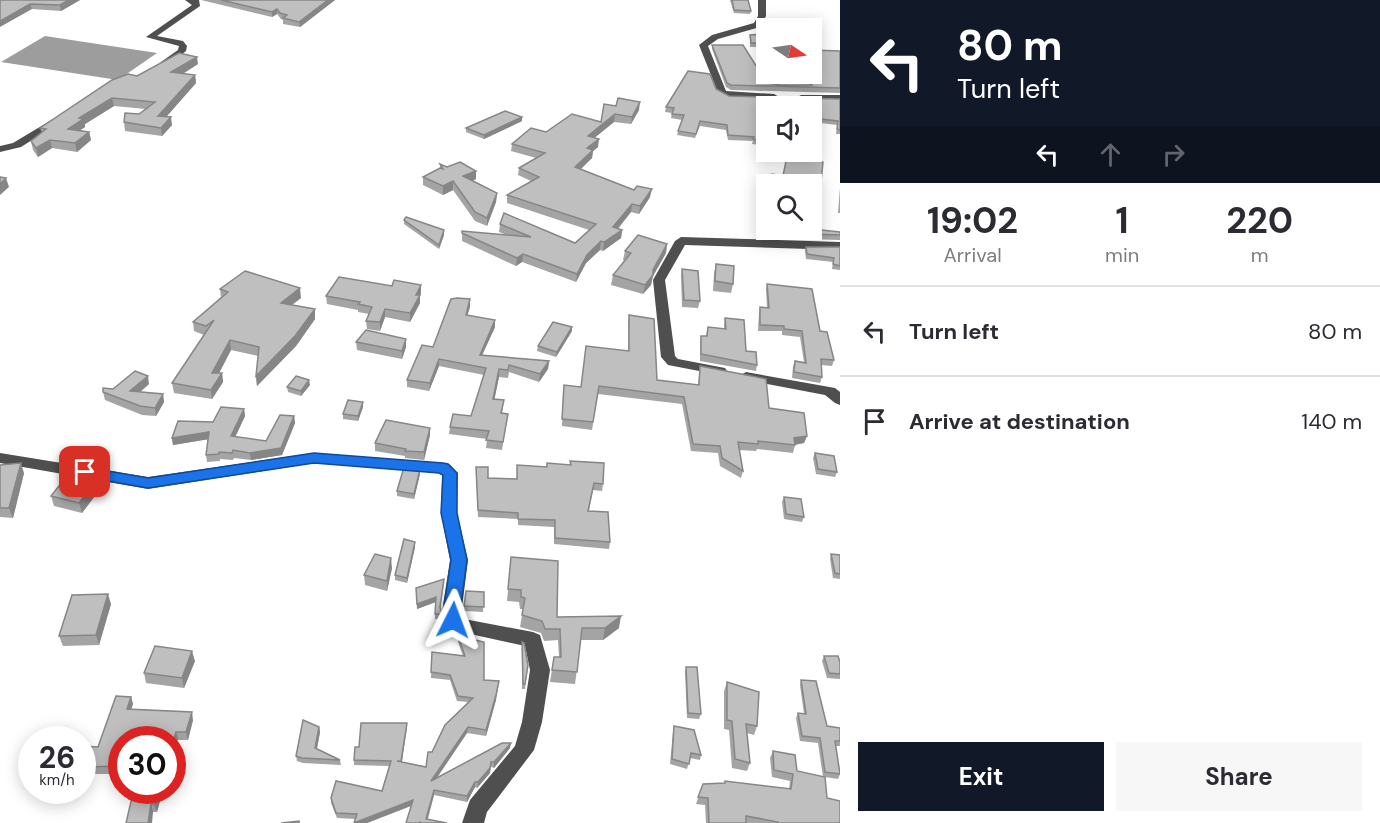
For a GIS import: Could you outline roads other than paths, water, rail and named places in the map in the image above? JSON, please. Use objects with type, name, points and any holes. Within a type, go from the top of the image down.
[{"type":"street","points":[[158,68],[182,51],[183,46],[180,43],[150,37],[196,6],[196,2],[189,0]]},
{"type":"street","points":[[762,0],[762,16],[757,25],[715,37],[703,45],[720,91],[728,95],[840,98]]},
{"type":"street","points":[[0,149],[17,145],[66,114]]},
{"type":"street","points":[[840,246],[681,241],[659,280],[668,357],[673,362],[830,391],[840,400]]},
{"type":"street","points":[[0,458],[148,483],[314,458],[443,468],[450,473],[449,513],[459,560],[451,612],[453,620],[459,625],[533,640],[540,670],[532,722],[524,750],[478,807],[473,823]]}]
